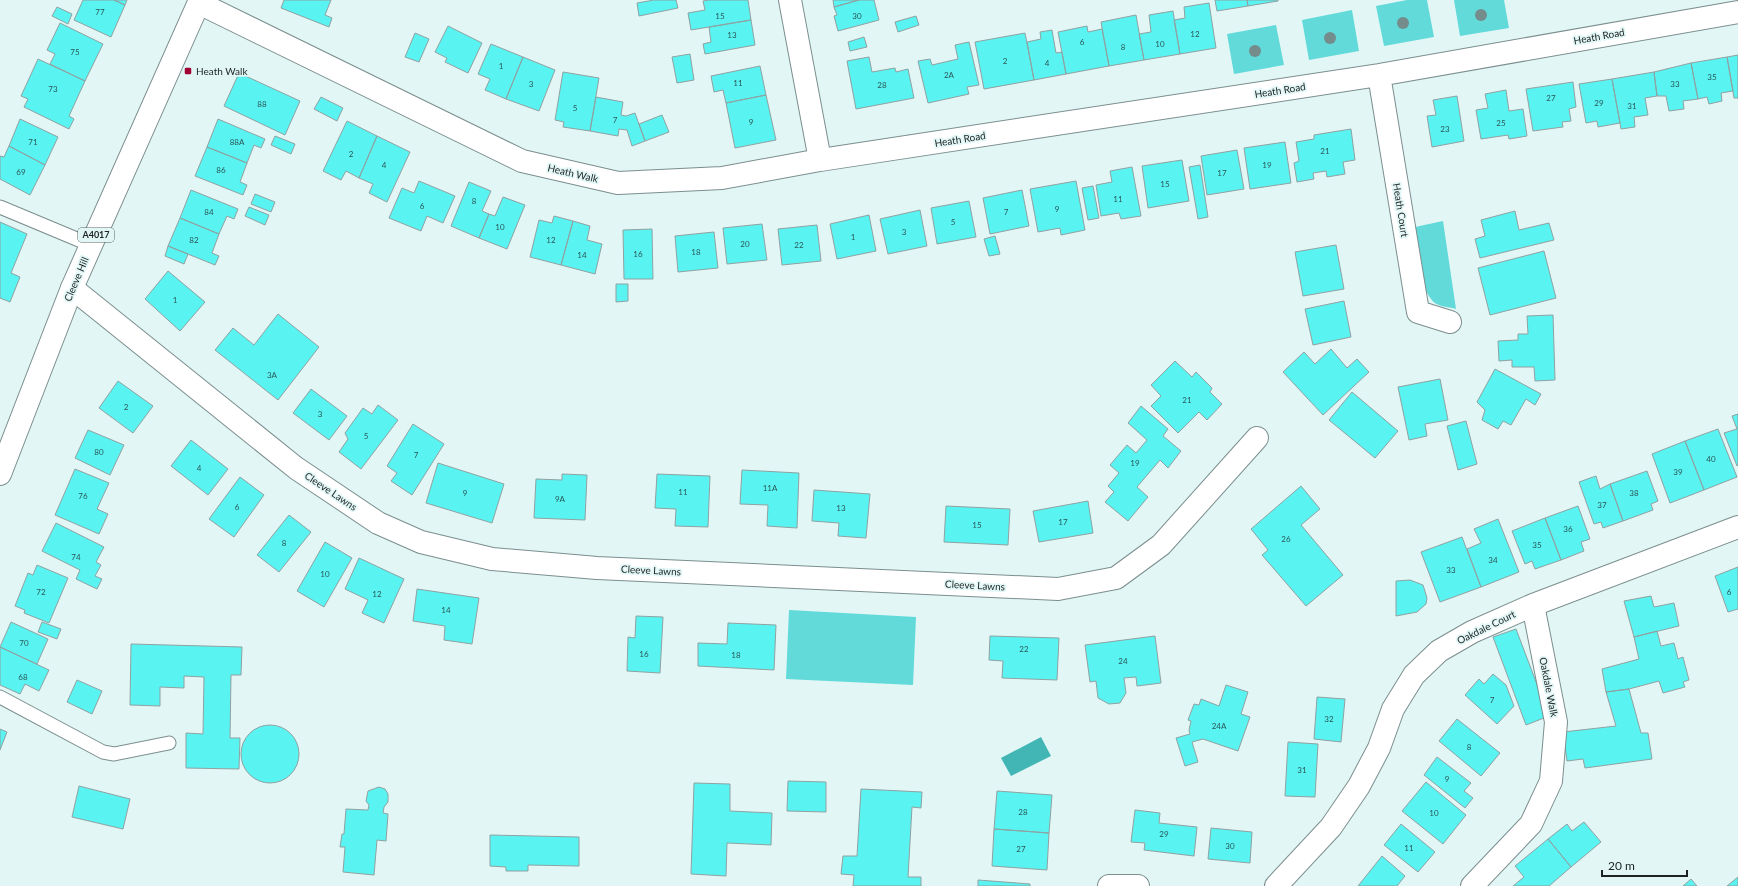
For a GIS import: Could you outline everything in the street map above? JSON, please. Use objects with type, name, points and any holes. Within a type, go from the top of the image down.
[{"type":"street","points":[[790,0],[820,160]]},
{"type":"street","name":"Heath Walk","points":[[200,1],[522,161],[618,183],[722,178],[820,160]]},
{"type":"street","name":"Cleeve Hill","points":[[0,474],[72,288],[200,1]]},
{"type":"street","name":"Heath Road","points":[[820,160],[1379,75],[1738,12]]},
{"type":"street","name":"Heath Court","points":[[1379,75],[1418,312],[1450,322]]},
{"type":"street","name":"Cleeve Lawns","points":[[72,288],[296,468],[378,523],[421,542],[492,560],[597,568],[1058,589],[1116,578],[1161,545],[1257,438]]},
{"type":"street","name":"Oakdale Court","points":[[1276,886],[1331,827],[1359,786],[1379,748],[1393,709],[1414,675],[1439,651],[1472,632],[1533,605],[1738,527]]},
{"type":"street","name":"Oakdale Walk","points":[[1472,886],[1531,824],[1551,781],[1556,722],[1533,605]]},
{"type":"street","points":[[1109,886],[1138,886]]},
{"type":"lane","points":[[0,207],[91,246]]},
{"type":"lane","points":[[0,697],[103,752],[114,754],[169,743]]},
{"type":"shaded area","points":[[1407,0],[1427,0],[1434,37],[1384,46],[1376,6]]},
{"type":"shaded area","points":[[1454,0],[1504,0],[1509,28],[1460,36]]},
{"type":"shaded area","points":[[1352,10],[1359,51],[1309,60],[1302,20]]},
{"type":"shaded area","points":[[1276,25],[1284,65],[1234,74],[1227,34]]},
{"type":"shaded area","points":[[1443,221],[1456,309],[1437,304],[1429,297],[1420,268],[1415,227]]},
{"type":"shaded area","points":[[789,610],[916,617],[913,685],[786,679]]},
{"type":"shaded area","points":[[1041,737],[1051,756],[1011,776],[1001,758]]},
{"type":"building","points":[[83,0],[114,0],[125,5],[111,37],[74,20]]},
{"type":"building","points":[[114,0],[127,0],[125,5]]},
{"type":"building","points":[[284,0],[331,0],[325,15],[332,18],[329,27],[281,8]]},
{"type":"building","points":[[654,0],[676,0],[678,8],[639,16],[637,3]]},
{"type":"building","points":[[748,0],[751,20],[691,30],[688,13],[705,10],[703,1]]},
{"type":"building","points":[[833,0],[859,0],[834,7]]},
{"type":"building","points":[[859,0],[874,0],[879,20],[838,31],[834,16],[837,15],[834,7]]},
{"type":"building","points":[[1215,0],[1247,0],[1248,6],[1217,11]]},
{"type":"building","points":[[1247,0],[1278,0],[1278,1],[1248,6]]},
{"type":"building","points":[[1209,3],[1216,48],[1180,54],[1174,20],[1185,18],[1184,7]]},
{"type":"building","points":[[57,7],[72,14],[68,24],[52,16]]},
{"type":"building","points":[[1173,11],[1180,54],[1144,60],[1139,34],[1151,32],[1149,15]]},
{"type":"building","points":[[1136,15],[1144,60],[1109,66],[1101,22]]},
{"type":"building","points":[[916,16],[919,25],[898,32],[895,22]]},
{"type":"building","points":[[751,20],[755,45],[705,54],[703,44],[711,42],[709,27]]},
{"type":"building","points":[[60,23],[103,44],[85,81],[50,64],[55,54],[47,50]]},
{"type":"building","points":[[448,26],[482,43],[468,73],[445,62],[447,58],[435,52]]},
{"type":"building","points":[[1087,26],[1088,32],[1102,29],[1109,66],[1066,74],[1058,32]]},
{"type":"building","points":[[1052,30],[1056,53],[1062,52],[1066,74],[1034,80],[1027,42],[1041,39],[1040,32]]},
{"type":"building","points":[[415,33],[429,39],[419,62],[405,57]]},
{"type":"building","points":[[1025,33],[1034,80],[984,89],[975,42]]},
{"type":"building","points":[[864,37],[867,47],[850,51],[848,42]]},
{"type":"building","points":[[969,42],[979,85],[967,87],[969,94],[928,103],[918,61],[930,59],[932,65],[958,59],[955,45]]},
{"type":"building","points":[[491,44],[523,57],[506,99],[485,90],[490,79],[478,74]]},
{"type":"building","points":[[690,54],[694,80],[677,83],[672,57]]},
{"type":"building","points":[[1738,55],[1738,98],[1734,98],[1727,57]]},
{"type":"building","points":[[523,57],[555,70],[539,111],[506,99]]},
{"type":"building","points":[[869,57],[872,72],[895,68],[896,72],[908,69],[914,98],[856,109],[847,61]]},
{"type":"building","points":[[1727,57],[1733,91],[1721,93],[1722,101],[1709,104],[1707,97],[1698,99],[1691,63]]},
{"type":"building","points":[[38,59],[85,81],[69,116],[74,119],[69,129],[24,107],[28,99],[21,96]]},
{"type":"building","points":[[1691,63],[1698,99],[1683,101],[1684,109],[1669,111],[1666,96],[1657,96],[1654,72]]},
{"type":"building","points":[[760,66],[766,95],[726,103],[723,90],[714,92],[711,76]]},
{"type":"building","points":[[563,72],[599,78],[590,131],[563,127],[564,122],[555,120]]},
{"type":"building","points":[[1654,72],[1657,96],[1645,98],[1648,115],[1634,117],[1635,127],[1621,129],[1612,79]]},
{"type":"building","points":[[239,73],[300,101],[285,135],[224,106]]},
{"type":"building","points":[[1612,79],[1620,123],[1598,127],[1597,121],[1586,123],[1579,84]]},
{"type":"building","points":[[1573,82],[1576,107],[1569,109],[1571,121],[1562,122],[1563,127],[1533,131],[1526,89]]},
{"type":"building","points":[[1506,90],[1509,111],[1523,109],[1527,136],[1509,139],[1508,135],[1481,139],[1476,110],[1488,108],[1485,94]]},
{"type":"building","points":[[766,95],[776,140],[735,148],[726,103]]},
{"type":"building","points":[[1457,96],[1464,141],[1432,147],[1427,116],[1436,115],[1433,100]]},
{"type":"building","points":[[321,97],[343,108],[337,121],[314,109]]},
{"type":"building","points":[[596,97],[623,102],[621,115],[626,116],[635,113],[645,141],[632,146],[627,130],[619,129],[618,136],[590,131]]},
{"type":"building","points":[[662,115],[669,132],[645,141],[639,124]]},
{"type":"building","points":[[20,119],[58,137],[45,165],[9,146]]},
{"type":"building","points":[[218,119],[265,139],[261,148],[254,145],[247,163],[207,147]]},
{"type":"building","points":[[347,121],[377,136],[359,178],[346,171],[341,180],[323,171]]},
{"type":"building","points":[[1351,129],[1355,160],[1343,162],[1345,174],[1327,177],[1326,171],[1313,173],[1314,179],[1297,182],[1294,163],[1299,161],[1296,142],[1314,139],[1314,135]]},
{"type":"building","points":[[275,136],[295,144],[291,154],[271,145]]},
{"type":"building","points":[[377,136],[410,152],[387,202],[369,193],[373,184],[359,178]]},
{"type":"building","points":[[1285,142],[1291,183],[1250,189],[1244,148]]},
{"type":"building","points":[[9,146],[45,165],[30,195],[0,179],[0,156],[4,157]]},
{"type":"building","points":[[207,147],[247,163],[240,182],[247,185],[243,195],[195,176]]},
{"type":"building","points":[[1237,150],[1244,189],[1207,195],[1201,156]]},
{"type":"building","points":[[1182,160],[1189,201],[1148,208],[1142,166]]},
{"type":"building","points":[[1200,165],[1208,217],[1198,219],[1189,167]]},
{"type":"building","points":[[1132,167],[1141,216],[1121,219],[1119,213],[1101,216],[1096,185],[1112,182],[1110,171]]},
{"type":"building","points":[[419,181],[455,196],[443,223],[427,216],[421,231],[389,218],[402,188],[414,193]]},
{"type":"building","points":[[1076,181],[1085,230],[1061,235],[1060,228],[1038,232],[1030,189]]},
{"type":"building","points":[[469,182],[491,191],[482,211],[489,214],[479,238],[451,226]]},
{"type":"building","points":[[1093,186],[1099,218],[1088,220],[1082,188]]},
{"type":"building","points":[[191,190],[238,209],[234,219],[227,216],[219,234],[180,218]]},
{"type":"building","points":[[1022,190],[1029,226],[990,234],[983,198]]},
{"type":"building","points":[[255,194],[275,202],[271,212],[251,204]]},
{"type":"building","points":[[503,197],[525,205],[507,249],[479,238],[489,214],[495,216]]},
{"type":"building","points":[[969,201],[976,237],[937,244],[931,208]]},
{"type":"building","points":[[249,207],[269,215],[265,225],[245,216]]},
{"type":"building","points":[[920,210],[927,246],[888,254],[880,219]]},
{"type":"building","points":[[1515,211],[1519,230],[1549,223],[1554,240],[1480,258],[1475,239],[1485,236],[1481,220]]},
{"type":"building","points":[[869,215],[876,251],[837,259],[830,224]]},
{"type":"building","points":[[554,216],[573,221],[561,265],[530,257],[539,220],[552,223]]},
{"type":"building","points":[[180,218],[219,234],[212,253],[219,256],[215,265],[168,246]]},
{"type":"building","points":[[573,221],[590,226],[587,240],[602,244],[595,274],[561,265]]},
{"type":"building","points":[[0,222],[27,234],[11,273],[20,277],[10,302],[0,298]]},
{"type":"building","points":[[762,224],[767,260],[727,264],[723,228]]},
{"type":"building","points":[[817,225],[821,261],[782,265],[778,229]]},
{"type":"building","points":[[652,229],[653,279],[624,279],[623,230]]},
{"type":"building","points":[[714,232],[718,268],[678,272],[675,236]]},
{"type":"building","points":[[995,236],[1000,254],[989,256],[984,239]]},
{"type":"building","points":[[1336,245],[1344,289],[1303,296],[1295,252]]},
{"type":"building","points":[[168,246],[188,254],[184,264],[165,256]]},
{"type":"building","points":[[1544,251],[1556,298],[1490,315],[1478,268]]},
{"type":"building","points":[[168,271],[205,302],[180,331],[145,299]]},
{"type":"building","points":[[616,284],[628,284],[628,301],[616,302]]},
{"type":"building","points":[[1344,301],[1351,337],[1313,345],[1305,309]]},
{"type":"building","points":[[278,314],[319,347],[278,400],[215,350],[233,328],[254,345]]},
{"type":"building","points":[[1553,315],[1555,380],[1535,381],[1534,367],[1512,367],[1512,360],[1499,361],[1498,341],[1518,340],[1518,334],[1528,334],[1527,316]]},
{"type":"building","points":[[1331,349],[1347,368],[1357,359],[1369,372],[1323,415],[1283,372],[1304,352],[1315,364]]},
{"type":"building","points":[[1175,361],[1192,377],[1196,372],[1212,388],[1210,392],[1222,404],[1207,420],[1199,412],[1178,433],[1151,406],[1161,396],[1151,385]]},
{"type":"building","points":[[1495,369],[1541,394],[1535,405],[1526,399],[1511,425],[1503,421],[1498,429],[1482,420],[1485,410],[1477,402]]},
{"type":"building","points":[[1440,379],[1448,420],[1425,424],[1427,436],[1409,440],[1398,387]]},
{"type":"building","points":[[118,381],[153,406],[133,433],[99,408]]},
{"type":"building","points":[[311,389],[347,416],[329,440],[293,413]]},
{"type":"building","points":[[1352,392],[1398,431],[1375,458],[1329,420]]},
{"type":"building","points":[[378,405],[398,420],[361,469],[339,452],[348,439],[345,433],[363,408],[372,414]]},
{"type":"building","points":[[1141,406],[1168,429],[1163,436],[1181,451],[1168,468],[1160,460],[1137,487],[1148,497],[1128,521],[1105,502],[1114,492],[1108,486],[1119,473],[1110,465],[1127,445],[1136,453],[1147,440],[1128,423]]},
{"type":"building","points":[[1738,414],[1737,466],[1724,433],[1737,429],[1732,416]]},
{"type":"building","points":[[1466,421],[1477,464],[1458,470],[1447,426]]},
{"type":"building","points":[[413,424],[444,444],[412,495],[391,481],[397,473],[387,466]]},
{"type":"building","points":[[1718,429],[1737,477],[1704,490],[1685,441]]},
{"type":"building","points":[[88,430],[124,445],[110,475],[75,458]]},
{"type":"building","points":[[191,440],[228,469],[208,495],[171,466]]},
{"type":"building","points":[[1685,441],[1704,490],[1670,503],[1652,454]]},
{"type":"building","points":[[438,463],[504,484],[492,523],[426,503]]},
{"type":"building","points":[[75,469],[109,483],[97,509],[108,514],[99,534],[55,515]]},
{"type":"building","points":[[742,470],[799,473],[797,528],[767,526],[768,505],[740,504]]},
{"type":"building","points":[[1647,471],[1658,501],[1651,504],[1653,510],[1623,521],[1610,484]]},
{"type":"building","points":[[562,474],[587,475],[585,520],[534,518],[536,479],[562,480]]},
{"type":"building","points":[[657,474],[710,476],[708,527],[675,526],[676,509],[655,508]]},
{"type":"building","points":[[1596,476],[1600,489],[1610,484],[1623,521],[1603,528],[1601,522],[1594,524],[1579,482]]},
{"type":"building","points":[[240,477],[264,495],[234,537],[209,519]]},
{"type":"building","points":[[1301,486],[1320,509],[1301,525],[1343,575],[1306,606],[1262,555],[1268,550],[1251,529]]},
{"type":"building","points":[[814,490],[870,494],[866,538],[838,536],[839,523],[812,521]]},
{"type":"building","points":[[1088,501],[1093,533],[1039,542],[1033,511]]},
{"type":"building","points":[[946,506],[1010,509],[1008,545],[944,542]]},
{"type":"building","points":[[1578,506],[1590,539],[1581,542],[1584,551],[1561,560],[1545,518]]},
{"type":"building","points":[[289,515],[311,532],[279,572],[257,555]]},
{"type":"building","points":[[1545,518],[1561,560],[1535,569],[1532,561],[1525,564],[1512,531]]},
{"type":"building","points":[[1498,519],[1519,572],[1481,587],[1467,549],[1481,543],[1474,529]]},
{"type":"building","points":[[56,523],[104,547],[96,562],[101,565],[95,576],[102,579],[97,589],[76,579],[80,570],[42,551]]},
{"type":"building","points":[[1462,537],[1481,587],[1440,602],[1421,552]]},
{"type":"building","points":[[325,542],[352,558],[324,607],[297,591]]},
{"type":"building","points":[[359,558],[404,579],[384,623],[362,613],[368,600],[345,589]]},
{"type":"building","points":[[37,565],[68,578],[49,623],[24,613],[25,610],[15,606],[28,573],[33,575]]},
{"type":"building","points":[[1738,567],[1738,609],[1728,612],[1715,576]]},
{"type":"building","points":[[1410,580],[1423,585],[1427,598],[1426,604],[1417,612],[1396,616],[1396,581]]},
{"type":"building","points":[[417,589],[479,598],[472,644],[444,640],[445,626],[413,621]]},
{"type":"building","points":[[1651,596],[1654,607],[1674,603],[1679,626],[1634,637],[1624,601]]},
{"type":"building","points":[[636,616],[663,617],[660,673],[627,671],[628,637],[635,638]]},
{"type":"building","points":[[11,622],[48,639],[37,664],[0,647]]},
{"type":"building","points":[[42,622],[61,629],[57,639],[38,632]]},
{"type":"building","points":[[728,623],[776,625],[774,670],[698,666],[698,643],[727,644]]},
{"type":"building","points":[[1516,629],[1549,716],[1526,725],[1493,637]]},
{"type":"building","points":[[1657,631],[1661,646],[1674,643],[1678,659],[1683,657],[1689,680],[1683,682],[1685,687],[1663,693],[1659,681],[1629,689],[1606,692],[1602,669],[1639,659],[1634,637]]},
{"type":"building","points":[[990,636],[1059,638],[1057,680],[1002,678],[1003,661],[989,660]]},
{"type":"building","points":[[1155,636],[1161,683],[1137,686],[1136,677],[1124,678],[1126,693],[1120,703],[1109,704],[1098,698],[1096,681],[1090,682],[1085,645]]},
{"type":"building","points":[[131,644],[242,647],[241,675],[231,675],[230,738],[240,738],[239,769],[186,768],[186,733],[203,734],[204,677],[184,676],[184,688],[160,687],[160,706],[130,705]]},
{"type":"building","points":[[0,647],[49,670],[39,691],[25,684],[20,694],[0,685]]},
{"type":"building","points":[[1493,674],[1506,685],[1514,706],[1497,724],[1465,695],[1479,679],[1484,684]]},
{"type":"building","points":[[77,680],[102,691],[92,714],[67,702]]},
{"type":"building","points":[[1226,685],[1248,692],[1241,714],[1250,717],[1238,751],[1203,739],[1192,742],[1198,762],[1185,766],[1176,738],[1190,734],[1189,730],[1191,721],[1188,720],[1194,704],[1199,705],[1201,699],[1219,706]]},
{"type":"building","points":[[1629,689],[1641,733],[1648,733],[1652,759],[1585,768],[1583,759],[1567,761],[1563,732],[1616,726],[1606,692]]},
{"type":"building","points":[[1317,697],[1345,699],[1341,742],[1314,739]]},
{"type":"building","points":[[1457,719],[1500,753],[1481,776],[1439,741]]},
{"type":"building","points":[[270,725],[281,727],[294,738],[297,743],[299,754],[297,765],[286,778],[281,781],[270,783],[259,781],[246,770],[243,765],[241,754],[243,743],[254,730],[259,727]]},
{"type":"building","points":[[0,729],[7,732],[0,750]]},
{"type":"building","points":[[1288,742],[1318,744],[1315,797],[1285,796]]},
{"type":"building","points":[[1437,757],[1471,783],[1464,791],[1473,798],[1465,808],[1424,775]]},
{"type":"building","points":[[788,781],[826,782],[826,812],[787,811]]},
{"type":"building","points":[[1426,782],[1466,815],[1443,844],[1402,811]]},
{"type":"building","points":[[694,783],[730,784],[730,811],[772,813],[771,845],[727,843],[726,876],[691,874]]},
{"type":"building","points":[[79,786],[130,799],[123,829],[72,817]]},
{"type":"building","points":[[379,787],[385,789],[388,794],[388,802],[384,807],[383,813],[388,814],[386,841],[377,840],[374,875],[343,872],[345,847],[340,847],[342,834],[344,834],[346,809],[368,810],[369,805],[366,801],[368,791]]},
{"type":"building","points":[[861,789],[922,792],[921,808],[912,807],[908,877],[921,877],[921,886],[853,886],[854,875],[841,874],[843,856],[857,856]]},
{"type":"building","points":[[997,791],[1052,795],[1049,833],[994,829]]},
{"type":"building","points":[[1135,810],[1160,813],[1159,823],[1197,827],[1194,856],[1144,850],[1145,843],[1131,842]]},
{"type":"building","points":[[1584,822],[1601,842],[1571,867],[1548,839],[1567,824],[1572,831]]},
{"type":"building","points":[[1401,824],[1435,852],[1418,872],[1384,845]]},
{"type":"building","points":[[1211,828],[1252,832],[1250,863],[1208,859]]},
{"type":"building","points":[[994,829],[1049,833],[1047,870],[992,866]]},
{"type":"building","points":[[490,835],[579,837],[579,866],[528,865],[528,871],[506,871],[506,867],[490,866]]},
{"type":"building","points":[[1548,839],[1571,867],[1549,886],[1513,886],[1524,877],[1515,866]]},
{"type":"building","points":[[1382,856],[1405,876],[1397,886],[1358,886]]},
{"type":"building","points":[[1738,877],[1738,886],[1727,886]]},
{"type":"building","points":[[1691,879],[1697,886],[1683,886]]},
{"type":"building","points":[[978,880],[1030,884],[1030,886],[978,886]]},
{"type":"place","name":"Heath Walk","points":[[188,71]]}]
